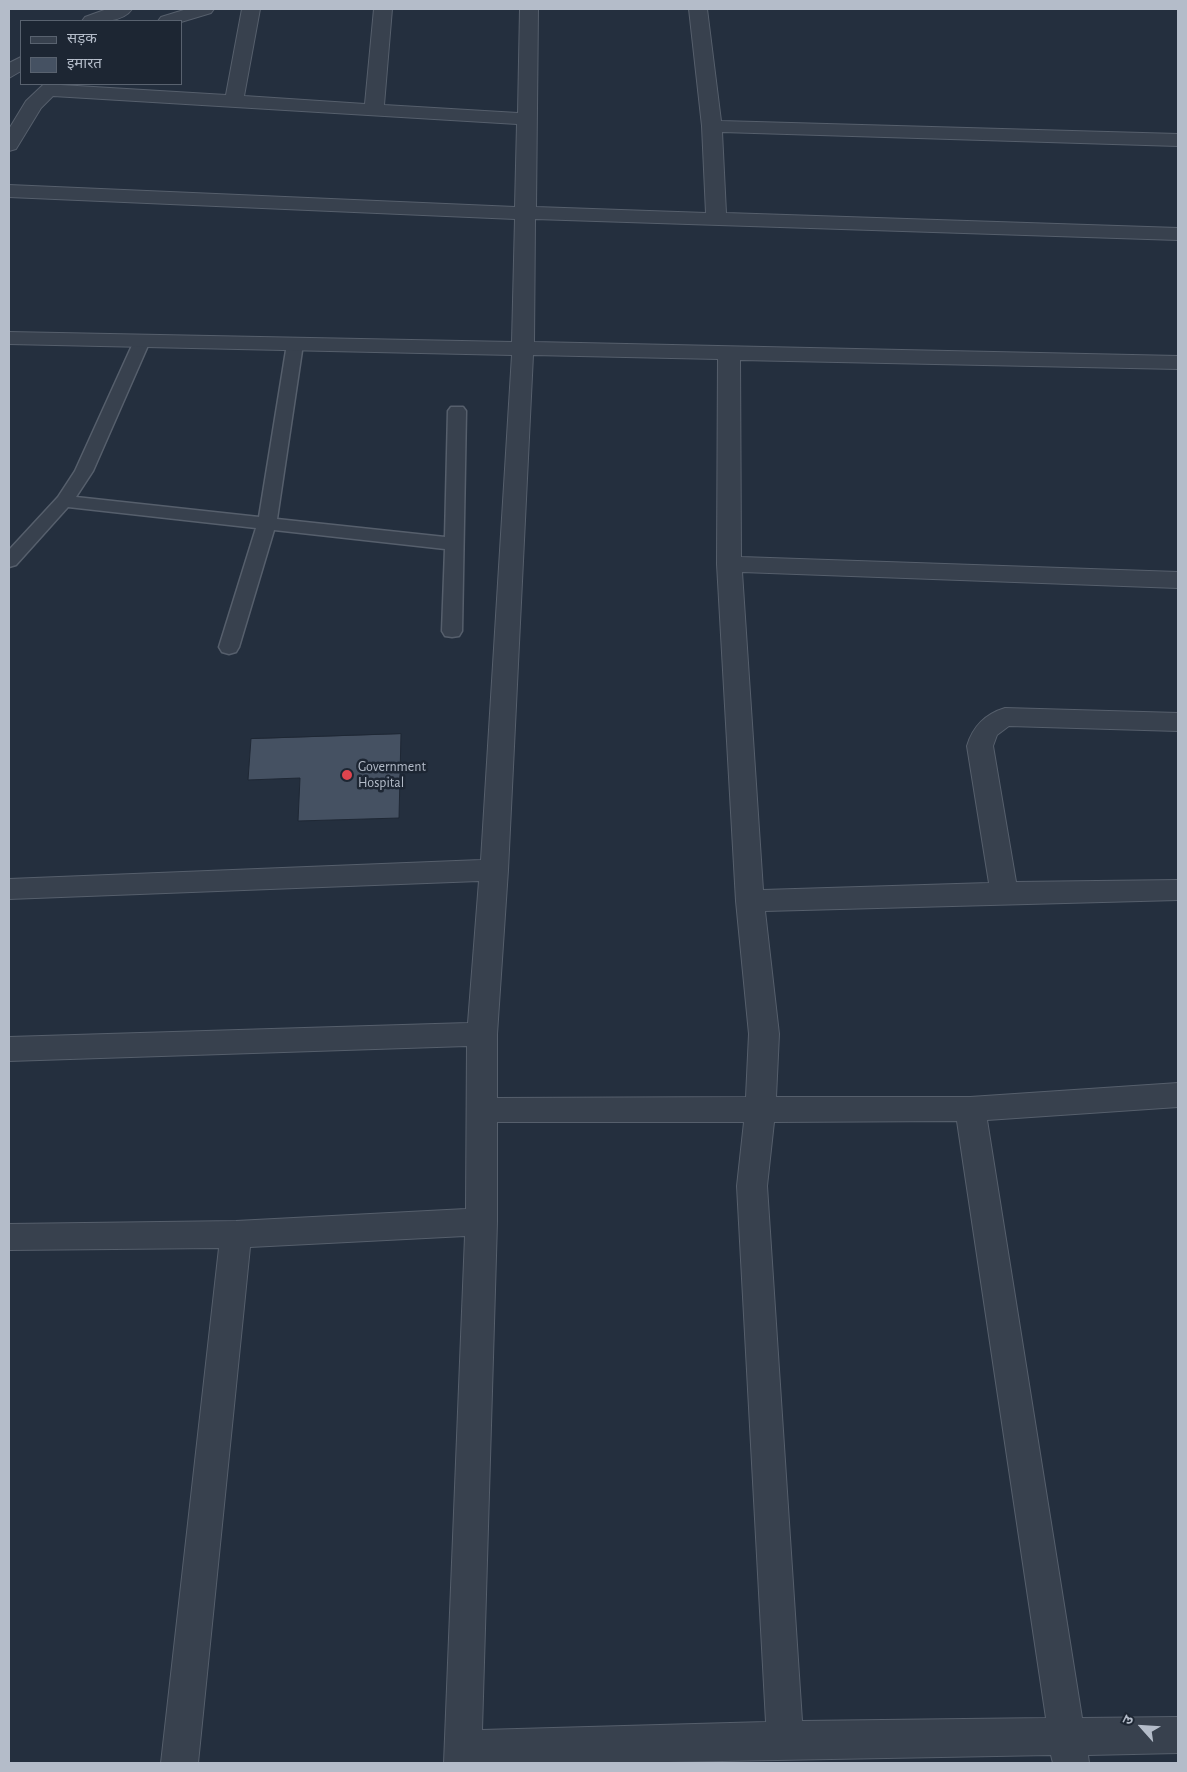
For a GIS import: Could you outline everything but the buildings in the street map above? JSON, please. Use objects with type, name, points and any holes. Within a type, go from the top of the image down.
[{"type":"street","points":[[94,20],[123,9]]},
{"type":"street","points":[[170,20],[205,9]]},
{"type":"street","points":[[234,102],[251,9]]},
{"type":"street","points":[[374,111],[383,9]]},
{"type":"street","points":[[529,9],[523,349],[494,870],[482,1034],[481,1222],[462,1756],[785,1740],[1070,1750],[1178,1735]]},
{"type":"street","points":[[698,9],[712,126],[716,219]]},
{"type":"street","points":[[9,72],[20,63]]},
{"type":"street","points":[[9,145],[33,105],[51,87],[234,102],[527,119]]},
{"type":"street","points":[[712,126],[1178,140]]},
{"type":"street","points":[[9,191],[525,214],[1178,234]]},
{"type":"street","points":[[9,338],[1178,362]]},
{"type":"street","points":[[729,353],[729,564],[750,901],[764,1034],[760,1111],[752,1186],[785,1740]]},
{"type":"street","points":[[729,564],[1178,580]]},
{"type":"street","points":[[1004,893],[980,746],[984,732],[992,724],[1005,717],[1178,722]]},
{"type":"street","points":[[9,888],[494,870]]},
{"type":"street","points":[[750,901],[1178,890]]},
{"type":"street","points":[[9,1049],[482,1034]]},
{"type":"street","points":[[482,1110],[760,1111],[970,1109],[1178,1095]]},
{"type":"street","points":[[970,1109],[1070,1750]]},
{"type":"street","points":[[9,1237],[236,1234],[481,1222]]},
{"type":"street","points":[[179,1763],[236,1234]]},
{"type":"lane","points":[[9,561],[64,501],[84,471],[142,341]]},
{"type":"lane","points":[[229,647],[267,523],[295,344]]},
{"type":"lane","points":[[452,631],[457,411]]},
{"type":"lane","points":[[64,501],[454,544]]},
{"type":"place","name":"Government Hospital","points":[[347,775]]}]
